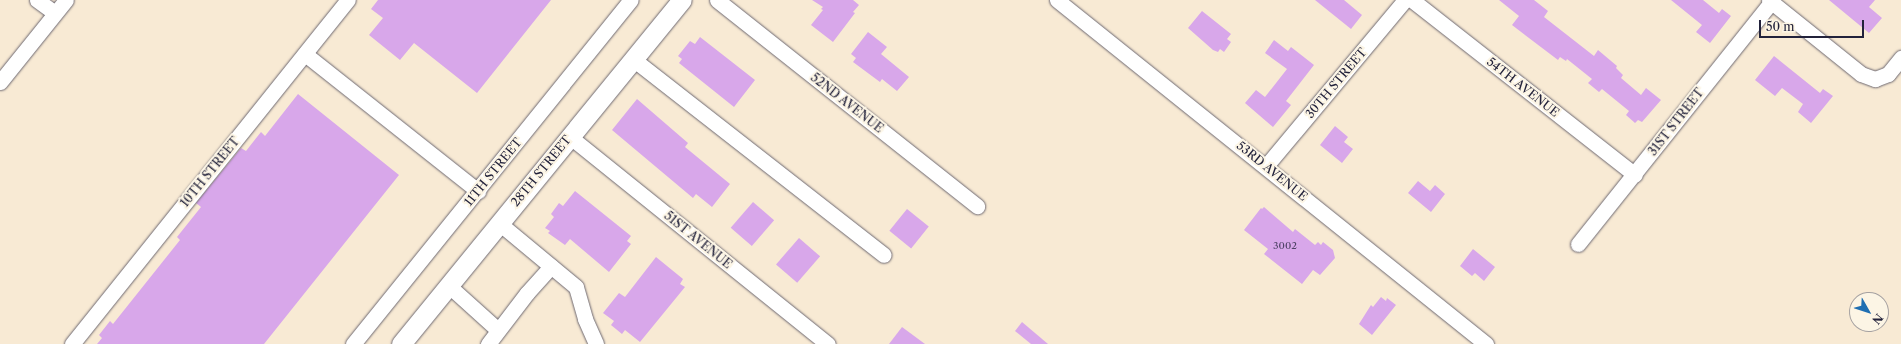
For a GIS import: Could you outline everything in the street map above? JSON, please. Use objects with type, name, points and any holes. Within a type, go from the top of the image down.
[{"type":"main road","name":"28TH STREET","points":[[401,344],[569,136],[682,0]]},
{"type":"street","points":[[38,0],[55,13]]},
{"type":"street","points":[[0,82],[66,0]]},
{"type":"street","name":"10TH STREET","points":[[72,344],[348,0]]},
{"type":"street","name":"11TH STREET","points":[[354,344],[631,0]]},
{"type":"street","name":"52ND AVENUE","points":[[717,0],[977,206]]},
{"type":"street","name":"53RD AVENUE","points":[[1057,0],[1266,166],[1486,344]]},
{"type":"street","name":"30TH STREET","points":[[1266,166],[1405,0]]},
{"type":"street","name":"54TH AVENUE","points":[[1412,0],[1635,175]]},
{"type":"street","points":[[1772,1],[1861,74],[1875,79],[1888,74],[1901,58]]},
{"type":"street","name":"31ST STREET","points":[[1578,244],[1635,175],[1772,1]]},
{"type":"street","points":[[305,54],[478,191]]},
{"type":"street","points":[[633,59],[884,255]]},
{"type":"street","name":"51ST AVENUE","points":[[569,136],[828,344]]},
{"type":"street","points":[[499,222],[576,287],[585,319],[596,344]]},
{"type":"street","points":[[488,344],[551,266]]},
{"type":"street","points":[[448,285],[498,330]]},
{"type":"building","points":[[378,0],[551,0],[477,93],[414,43],[400,60],[369,35],[383,18],[371,9]]},
{"type":"building","points":[[812,0],[853,0],[859,5],[853,12],[855,13],[833,42],[811,25],[823,10],[821,9],[823,7]]},
{"type":"building","points":[[1315,0],[1344,0],[1362,15],[1351,29]]},
{"type":"building","points":[[1499,0],[1534,0],[1548,11],[1544,17],[1594,56],[1598,50],[1617,66],[1616,68],[1623,75],[1621,78],[1641,95],[1646,88],[1661,100],[1642,122],[1638,120],[1635,123],[1626,115],[1629,111],[1602,89],[1599,92],[1588,83],[1592,79],[1567,59],[1566,61],[1560,57],[1558,60],[1512,25],[1519,16]]},
{"type":"building","points":[[1671,0],[1703,0],[1719,13],[1722,9],[1731,16],[1710,43],[1696,32],[1702,25]]},
{"type":"building","points":[[1829,0],[1875,0],[1869,7],[1882,18],[1869,33]]},
{"type":"building","points":[[1202,11],[1231,34],[1227,39],[1231,42],[1224,52],[1220,49],[1218,52],[1213,50],[1188,28]]},
{"type":"building","points":[[868,32],[887,47],[881,54],[909,77],[897,91],[882,79],[880,82],[853,62],[856,58],[851,54]]},
{"type":"building","points":[[700,37],[755,80],[734,107],[679,63],[682,59],[678,56],[690,41],[695,44]]},
{"type":"building","points":[[1274,40],[1288,51],[1291,47],[1314,65],[1286,101],[1291,105],[1273,127],[1245,103],[1256,90],[1265,97],[1287,69],[1265,53]]},
{"type":"building","points":[[1774,56],[1820,93],[1823,89],[1833,96],[1811,123],[1798,112],[1803,104],[1782,88],[1775,96],[1755,80]]},
{"type":"building","points":[[298,94],[399,175],[264,344],[97,344],[102,338],[99,335],[110,321],[113,324],[180,240],[177,237],[201,207],[196,203],[241,148],[246,151],[261,132],[265,136]]},
{"type":"building","points":[[637,99],[688,143],[685,147],[730,184],[712,207],[696,194],[693,198],[612,130]]},
{"type":"building","points":[[1335,126],[1348,137],[1344,142],[1353,149],[1342,163],[1320,145]]},
{"type":"building","points":[[1418,181],[1430,191],[1435,185],[1445,194],[1431,212],[1408,193]]},
{"type":"building","points":[[575,191],[631,236],[627,241],[631,244],[609,272],[570,239],[565,245],[548,233],[550,231],[545,228],[554,217],[551,214],[559,203],[563,206]]},
{"type":"building","points":[[753,202],[774,220],[752,246],[731,228]]},
{"type":"building","points":[[1264,207],[1293,232],[1295,229],[1315,245],[1318,242],[1321,245],[1323,242],[1333,250],[1335,258],[1320,275],[1313,270],[1302,284],[1264,254],[1268,249],[1244,230],[1261,208],[1262,209]]},
{"type":"building","points":[[907,209],[929,227],[911,248],[889,231]]},
{"type":"building","points":[[799,238],[820,256],[797,283],[776,264]]},
{"type":"building","points":[[1473,249],[1495,267],[1484,281],[1475,273],[1472,276],[1460,266]]},
{"type":"building","points":[[656,257],[683,279],[680,284],[685,287],[640,342],[625,330],[622,334],[611,325],[614,321],[603,313],[619,293],[625,297]]},
{"type":"building","points":[[1381,297],[1386,301],[1387,298],[1396,305],[1372,335],[1359,324],[1371,305],[1373,307]]},
{"type":"building","points":[[1022,322],[1048,344],[1031,344],[1015,331]]},
{"type":"building","points":[[902,327],[925,344],[889,344]]}]
